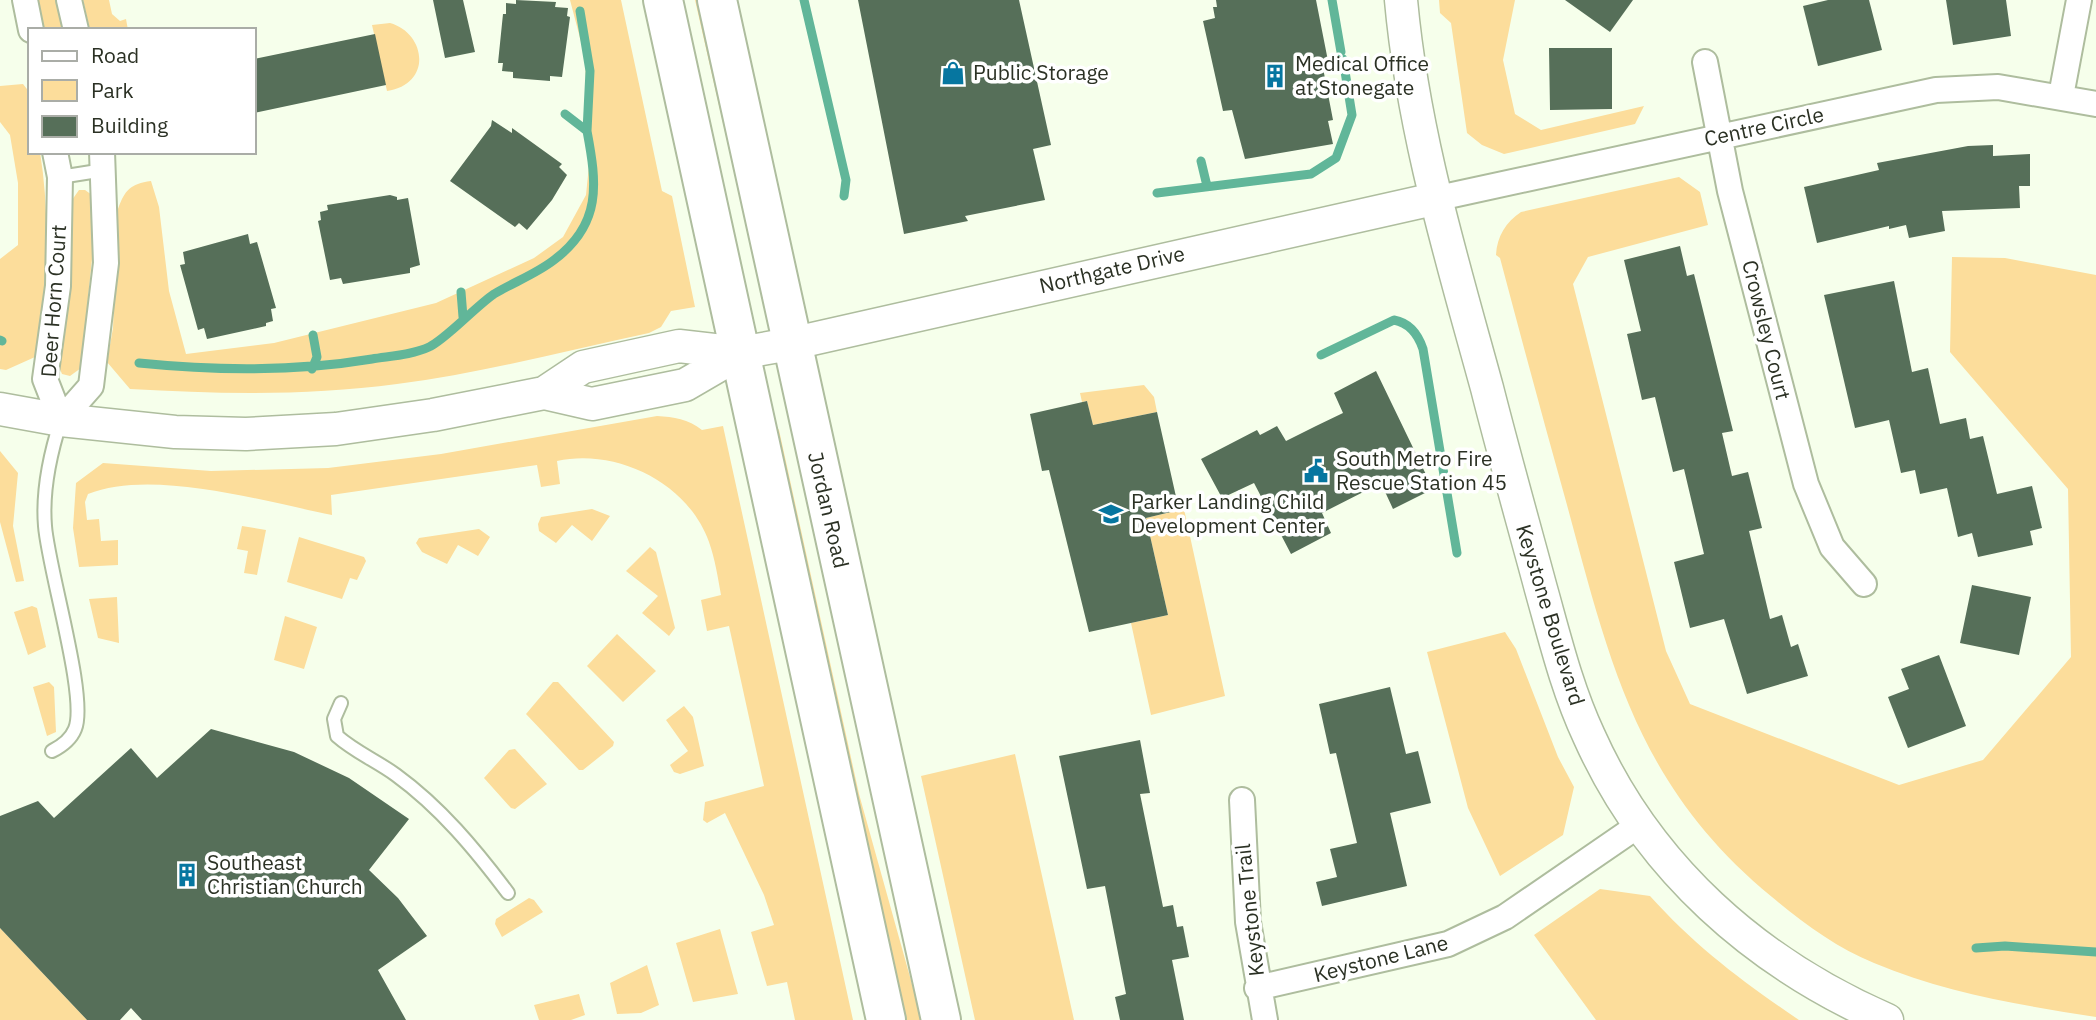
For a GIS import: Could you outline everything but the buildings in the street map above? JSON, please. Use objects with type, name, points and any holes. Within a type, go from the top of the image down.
[{"type":"main road","points":[[663,0],[886,1020]]},
{"type":"main road","name":"Jordan Road","points":[[717,0],[790,344],[941,1020]]},
{"type":"street","points":[[25,0],[31,28]]},
{"type":"street","points":[[69,0],[76,28]]},
{"type":"street","name":"Keystone Boulevard","points":[[1401,0],[1411,78],[1434,199],[1569,685],[1595,749],[1639,825],[1704,902],[1764,953],[1826,992],[1887,1020]]},
{"type":"street","points":[[2061,96],[2079,0]]},
{"type":"street","name":"Crowsley Court","points":[[1705,62],[1718,137],[1806,484],[1832,547],[1864,584]]},
{"type":"street","name":"Centre Circle","points":[[1434,199],[1936,90],[1998,87],[2096,104]]},
{"type":"street","name":"Deer Horn Court","points":[[55,154],[60,177],[58,286],[45,379],[61,420],[91,386],[106,263],[103,161]]},
{"type":"street","name":"Northgate Drive","points":[[61,420],[175,432],[289,432],[433,415],[544,393],[592,404],[685,385],[740,353],[1434,199]]},
{"type":"street","points":[[0,409],[61,420]]},
{"type":"street","name":"Keystone Trail","points":[[1242,800],[1245,894],[1265,1020]]},
{"type":"street","name":"Keystone Lane","points":[[1258,988],[1448,944],[1505,917],[1639,825]]},
{"type":"lane","points":[[60,177],[103,161]]},
{"type":"lane","points":[[52,751],[69,738],[77,719],[70,662],[45,526],[50,457],[61,420]]},
{"type":"lane","points":[[341,703],[334,719],[337,736],[395,774],[435,808],[484,860],[508,893]]},
{"type":"green space","points":[[37,0],[59,0],[62,28],[43,28]]},
{"type":"green space","points":[[83,0],[109,0],[112,14],[120,21],[126,19],[128,28],[90,28]]},
{"type":"green space","points":[[570,0],[621,0],[662,191],[672,196],[695,307],[671,311],[661,327],[649,333],[460,374],[364,388],[264,393],[130,389],[107,362],[113,328],[118,209],[129,189],[144,182],[151,181],[159,207],[169,291],[186,354],[274,343],[436,303],[534,258],[563,237],[586,195],[589,165],[585,57]]},
{"type":"green space","points":[[695,0],[701,0],[760,276],[758,277]]},
{"type":"green space","points":[[1439,0],[1515,0],[1503,60],[1515,114],[1541,130],[1644,106],[1635,124],[1504,154],[1482,145],[1467,133],[1451,23],[1440,13]]},
{"type":"green space","points":[[390,23],[411,37],[419,58],[418,69],[412,79],[387,91],[372,25]]},
{"type":"green space","points":[[23,84],[28,90],[28,154],[40,154],[46,203],[45,280],[35,357],[6,370],[0,369],[0,259],[18,245],[18,183],[10,135],[0,122],[0,86]]},
{"type":"green space","points":[[1679,177],[1700,192],[1708,225],[1588,257],[1573,284],[1666,651],[1690,704],[1899,785],[1983,760],[2071,657],[2068,489],[1950,352],[1952,257],[2005,258],[2096,275],[2096,1017],[2011,1003],[1928,982],[1860,957],[1821,934],[1772,897],[1726,855],[1689,812],[1660,767],[1635,719],[1598,618],[1500,258],[1496,255],[1503,230],[1521,212]]},
{"type":"green space","points":[[79,190],[85,190],[92,195],[92,259],[81,368],[70,376],[62,374],[57,362],[70,280],[72,200]]},
{"type":"green space","points":[[1144,385],[1154,397],[1157,412],[1093,425],[1087,401],[1082,402],[1080,393]]},
{"type":"green space","points":[[657,416],[681,419],[702,430],[723,426],[853,1020],[795,1020],[787,982],[767,986],[751,932],[774,925],[764,895],[725,813],[707,823],[703,820],[705,802],[764,786],[729,626],[707,631],[701,600],[721,595],[709,542],[699,521],[685,503],[648,475],[626,465],[580,458],[557,461],[560,484],[541,487],[537,465],[331,495],[332,515],[209,490],[144,484],[114,487],[88,494],[85,502],[87,520],[99,519],[101,541],[118,540],[118,565],[79,567],[73,528],[76,483],[103,463],[211,471],[328,468],[441,454]]},
{"type":"green space","points":[[774,424],[779,430],[859,794],[922,1020],[903,1020]]},
{"type":"green space","points":[[0,451],[18,473],[13,526],[24,581],[16,582],[0,522]]},
{"type":"green space","points":[[592,509],[610,516],[592,541],[572,525],[556,543],[539,531],[541,517]]},
{"type":"green space","points":[[1184,509],[1225,696],[1151,715],[1131,623],[1168,615],[1146,518]]},
{"type":"green space","points":[[242,526],[266,530],[257,575],[244,573],[248,551],[237,549]]},
{"type":"green space","points":[[479,529],[490,537],[478,556],[458,545],[447,564],[422,552],[416,543],[419,538]]},
{"type":"green space","points":[[299,537],[364,557],[366,561],[357,580],[350,578],[342,599],[287,582]]},
{"type":"green space","points":[[650,547],[656,552],[675,628],[669,636],[642,613],[658,596],[626,571]]},
{"type":"green space","points":[[117,597],[119,643],[98,638],[89,599]]},
{"type":"green space","points":[[32,606],[37,608],[46,647],[28,655],[14,612]]},
{"type":"green space","points":[[285,616],[317,627],[304,669],[274,660]]},
{"type":"green space","points":[[1505,632],[1516,649],[1558,757],[1574,787],[1563,835],[1500,876],[1468,808],[1427,652]]},
{"type":"green space","points":[[617,634],[656,671],[623,702],[587,666]]},
{"type":"green space","points":[[49,682],[54,687],[56,732],[47,736],[33,687]]},
{"type":"green space","points":[[553,682],[558,682],[614,742],[613,746],[583,770],[579,770],[526,714]]},
{"type":"green space","points":[[684,706],[693,717],[704,766],[680,774],[674,772],[670,765],[688,751],[666,720]]},
{"type":"green space","points":[[515,749],[547,784],[515,809],[511,808],[484,778],[509,750]]},
{"type":"green space","points":[[1015,754],[1074,1020],[975,1020],[921,776]]},
{"type":"green space","points":[[1600,889],[1650,896],[1685,932],[1721,963],[1799,1020],[1596,1020],[1534,935]]},
{"type":"green space","points":[[529,898],[534,900],[543,912],[502,937],[495,924],[496,919]]},
{"type":"green space","points":[[0,928],[87,1020],[0,1020]]},
{"type":"green space","points":[[720,929],[738,994],[693,1002],[676,943]]},
{"type":"green space","points":[[647,965],[659,1005],[641,1013],[617,1014],[610,983]]},
{"type":"green space","points":[[579,994],[585,1015],[571,1020],[539,1020],[534,1005]]},
{"type":"waterway","points":[[804,0],[846,180],[844,196]]},
{"type":"waterway","points":[[1332,0],[1341,52]]},
{"type":"waterway","points":[[580,11],[590,71],[587,131]]},
{"type":"waterway","points":[[1157,193],[1311,174],[1336,158],[1352,115],[1343,59]]},
{"type":"waterway","points":[[139,363],[227,369],[285,368],[408,354],[436,343],[494,294],[554,260],[581,232],[592,202],[593,168],[587,131],[565,114]]},
{"type":"waterway","points":[[1201,161],[1207,186]]},
{"type":"waterway","points":[[461,292],[463,317]]},
{"type":"waterway","points":[[1321,355],[1394,320],[1405,324],[1416,334],[1423,349],[1457,553]]},
{"type":"waterway","points":[[312,369],[317,357],[313,335]]},
{"type":"waterway","points":[[1976,948],[2005,946],[2096,952]]},
{"type":"place","name":"Public Storage","points":[[953,73]]},
{"type":"place","name":"Medical Office at Stonegate","points":[[1275,76]]},
{"type":"place","name":"South Metro Fire Rescue Station 45","points":[[1316,471]]},
{"type":"place","name":"Parker Landing Child Development Center","points":[[1111,514]]},
{"type":"place","name":"Southeast Christian Church","points":[[187,875]]}]
